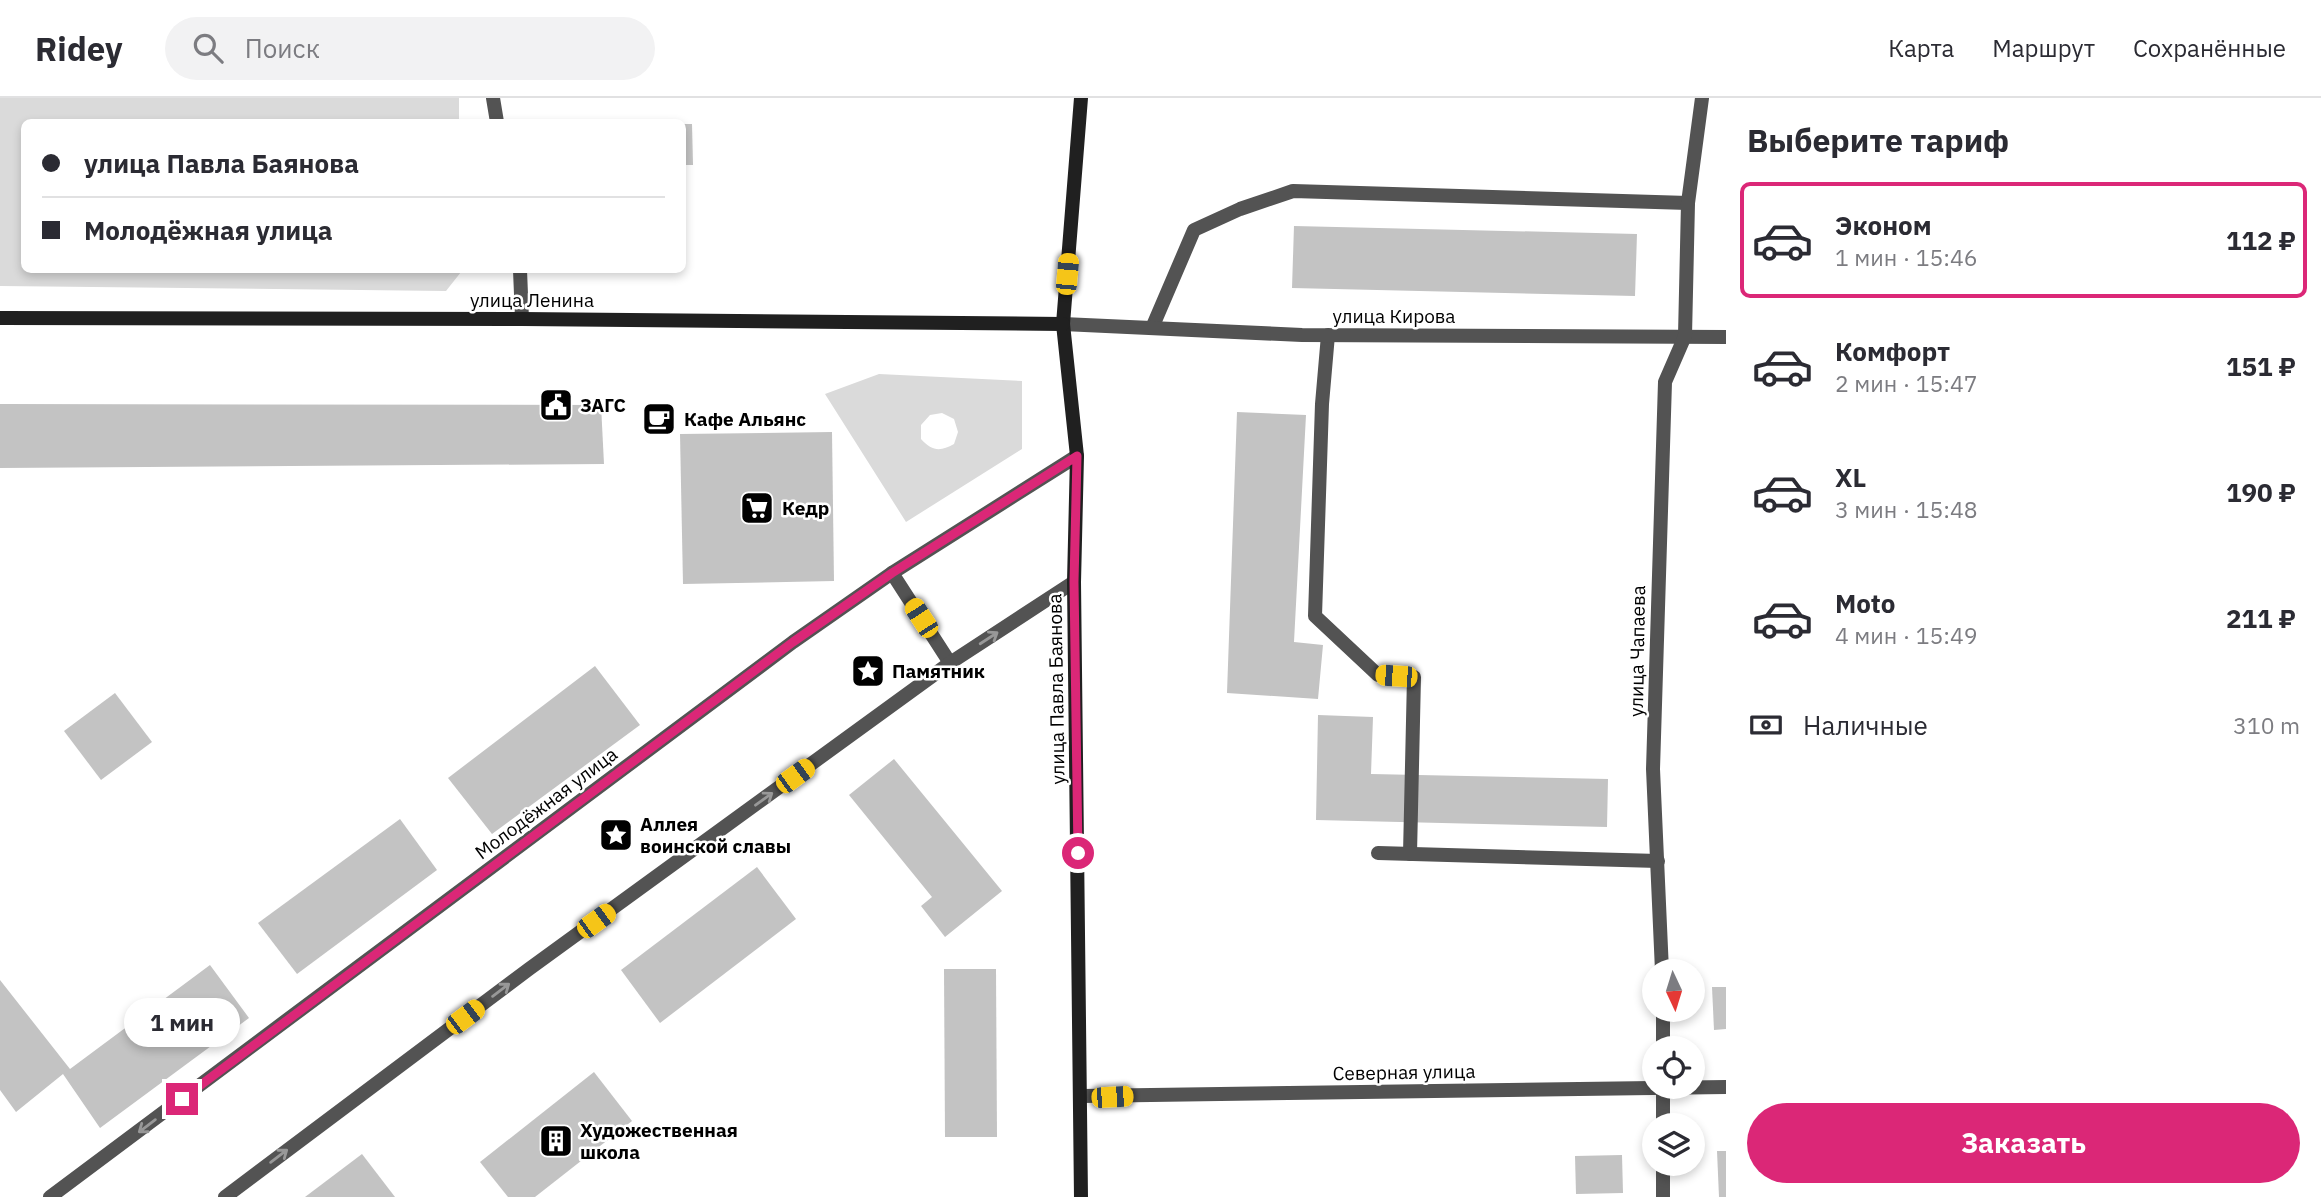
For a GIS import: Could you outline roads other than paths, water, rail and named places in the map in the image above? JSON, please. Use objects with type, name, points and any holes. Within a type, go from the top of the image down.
[{"type":"main road","name":"улица Павла Баянова","points":[[1081,98],[1063,324],[1077,456],[1074,582],[1082,1096],[1081,1197]]},
{"type":"main road","name":"улица Ленина","points":[[0,318],[1063,324]]},
{"type":"street","points":[[493,98],[496,119]]},
{"type":"street","points":[[1685,336],[1688,203],[1702,98]]},
{"type":"street","points":[[1152,328],[1194,230],[1240,209],[1293,191],[1688,203]]},
{"type":"street","points":[[520,273],[522,319]]},
{"type":"street","name":"улица Кирова","points":[[1063,324],[1328,335],[1726,337]]},
{"type":"street","points":[[1328,335],[1322,404],[1315,616],[1378,675],[1414,677],[1410,854]]},
{"type":"street","name":"улица Чапаева","points":[[1662,959],[1653,769],[1665,382],[1685,336]]},
{"type":"street","name":"Молодёжная улица","points":[[50,1197],[793,642],[892,573],[1077,456]]},
{"type":"street","points":[[892,573],[950,663]]},
{"type":"street","points":[[225,1197],[529,969],[950,663],[1074,582]]},
{"type":"street","points":[[1378,853],[1658,862]]},
{"type":"street","name":"Северная улица","points":[[1705,1087],[1726,1087]]},
{"type":"street","name":"Северная улица","points":[[1082,1096],[1642,1088]]},
{"type":"street","points":[[1663,1176],[1663,1197]]},
{"type":"place","name":"ЗАГС","points":[[556,405]]},
{"type":"place","name":"Кафе Альянс","points":[[659,419]]},
{"type":"place","name":"Кедр","points":[[757,508]]},
{"type":"place","name":"Памятник","points":[[868,671]]},
{"type":"place","name":"Аллея воинской славы","points":[[616,835]]},
{"type":"place","name":"Художественная школа","points":[[556,1141]]}]
